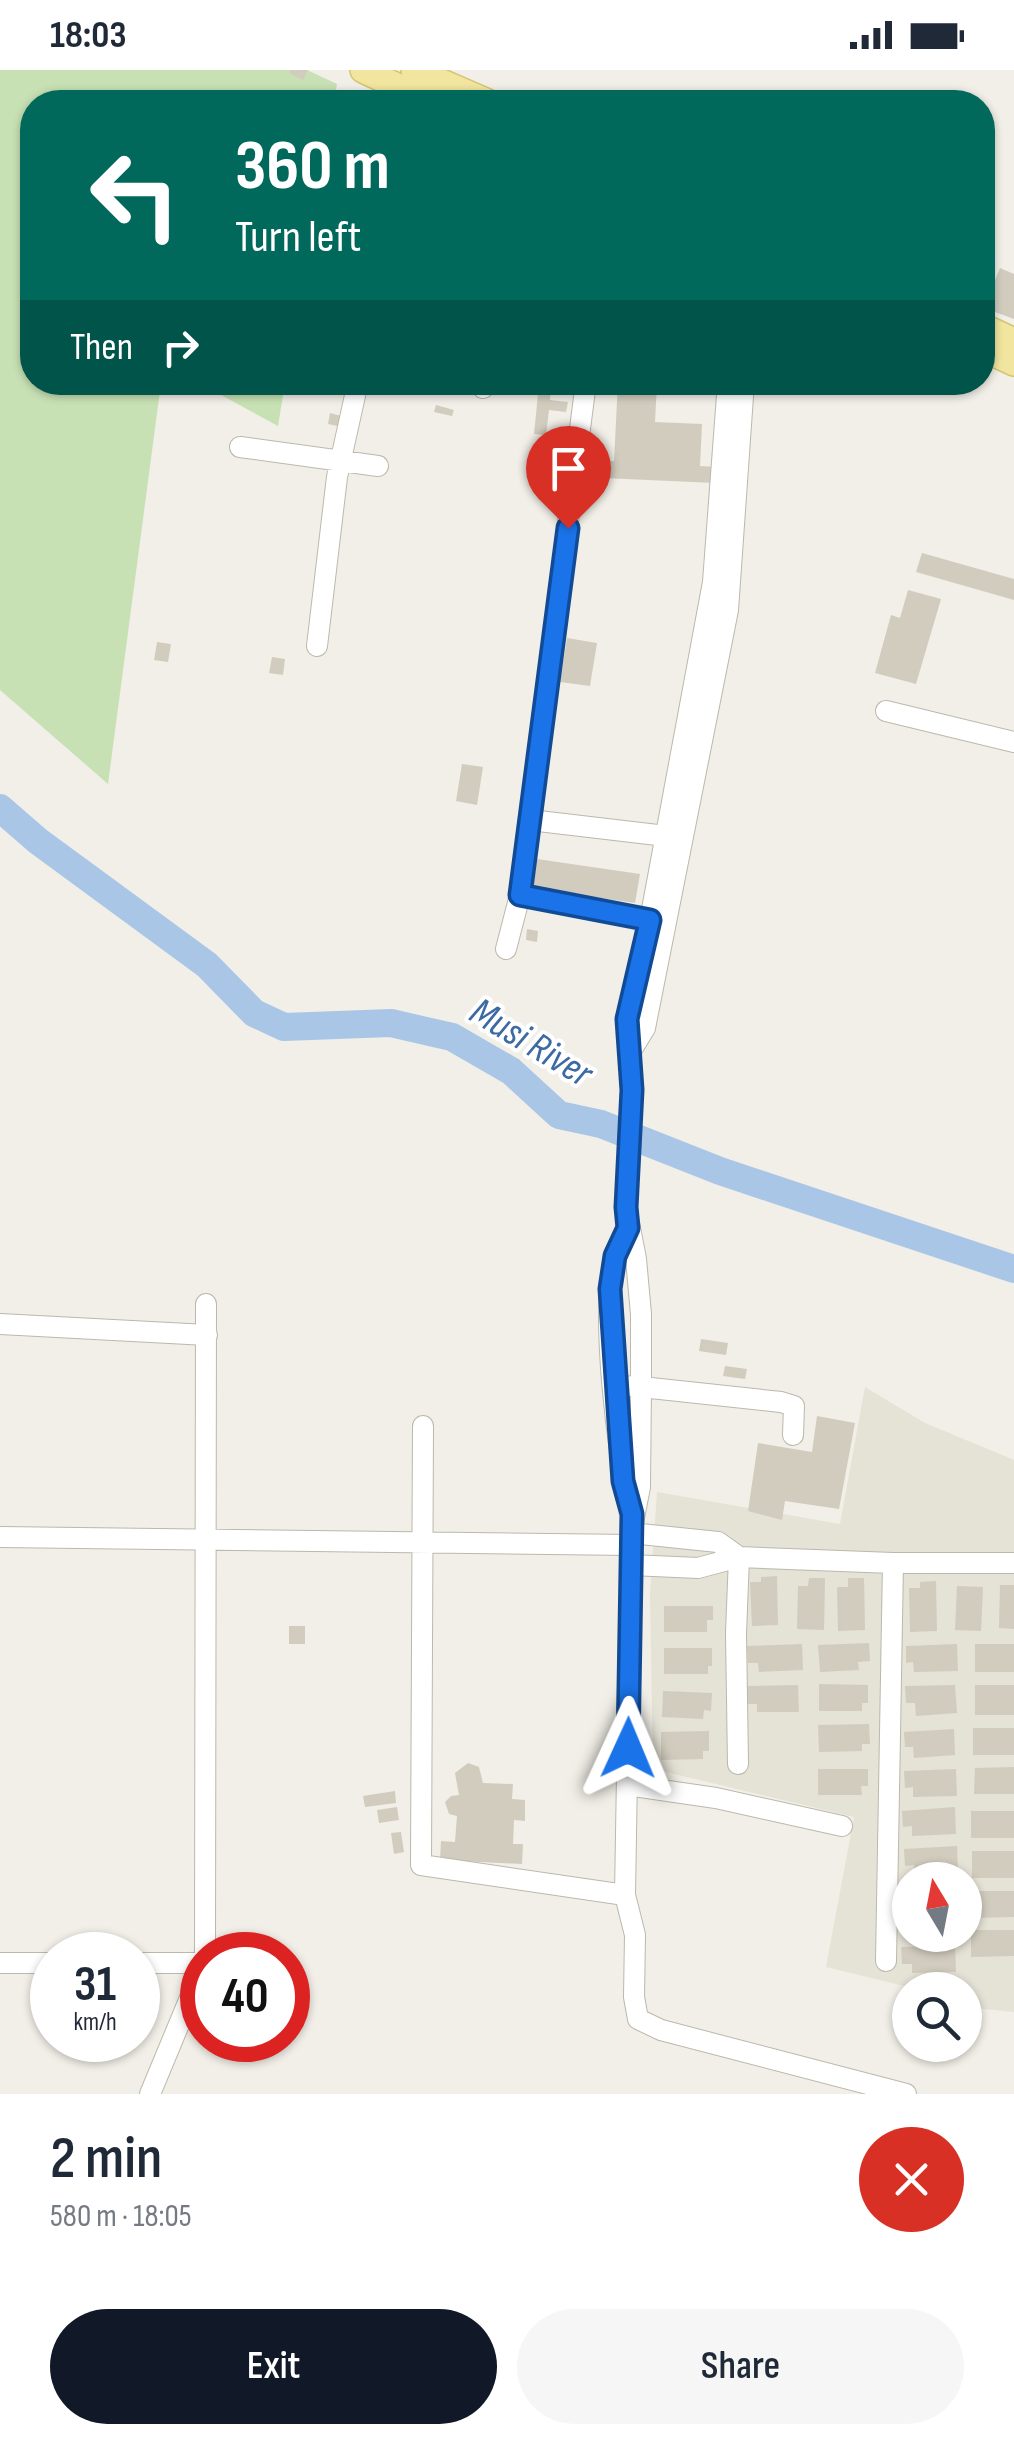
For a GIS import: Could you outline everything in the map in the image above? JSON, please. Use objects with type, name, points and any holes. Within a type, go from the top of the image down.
[{"type":"main road","points":[[362,70],[411,90]]},
{"type":"street","points":[[318,646],[342,460],[355,395]]},
{"type":"street","points":[[506,948],[520,895],[584,395]]},
{"type":"street","points":[[728,395],[729,488]]},
{"type":"street","points":[[631,1051],[645,1028],[722,580],[729,488],[742,395]]},
{"type":"street","points":[[240,447],[378,466]]},
{"type":"street","points":[[886,711],[1014,742]]},
{"type":"street","points":[[691,750],[666,836],[627,1019],[632,1090],[626,1218],[610,1289],[615,1386],[631,1539],[624,1895],[635,1935],[634,1996],[638,2019],[661,2030],[906,2094]]},
{"type":"street","points":[[530,820],[666,836]]},
{"type":"street","points":[[520,895],[650,920]]},
{"type":"street","points":[[626,1218],[636,1259],[641,1314],[640,1487],[631,1539]]},
{"type":"street","points":[[205,1932],[206,1304]]},
{"type":"street","points":[[0,1324],[206,1334]]},
{"type":"street","points":[[615,1386],[781,1402],[794,1406],[793,1436]]},
{"type":"street","points":[[423,1426],[421,1865],[624,1895]]},
{"type":"street","points":[[0,1537],[422,1542],[631,1539],[718,1542],[740,1557]]},
{"type":"street","points":[[631,1539],[698,1568],[740,1557],[1014,1563]]},
{"type":"street","points":[[738,1764],[736,1633],[740,1557]]},
{"type":"street","points":[[886,1961],[893,1563]]},
{"type":"street","points":[[627,1784],[716,1798],[842,1826]]},
{"type":"street","points":[[0,1963],[30,1963]]},
{"type":"street","points":[[150,2094],[180,2020]]},
{"type":"shaded area","points":[[865,1387],[925,1423],[1014,1460],[1014,2012],[982,2009],[982,1972],[892,1972],[892,1983],[826,1967],[854,1817],[653,1769],[650,1595],[657,1492],[840,1524]]},
{"type":"green space","points":[[0,70],[307,70],[337,84],[336,90],[20,90],[20,395],[159,395],[108,784],[0,690]]},
{"type":"green space","points":[[221,395],[283,395],[278,426]]},
{"type":"building","points":[[290,70],[308,70],[303,80]]},
{"type":"building","points":[[1000,268],[1014,274],[1014,319],[995,312],[995,280]]},
{"type":"building","points":[[538,395],[568,402],[566,412],[549,410],[546,435],[534,434]]},
{"type":"building","points":[[617,395],[656,395],[655,422],[702,424],[700,466],[716,467],[715,483],[603,478],[604,461],[614,461]]},
{"type":"building","points":[[436,405],[454,410],[452,416],[434,412]]},
{"type":"building","points":[[330,413],[345,417],[342,427],[328,424]]},
{"type":"building","points":[[922,553],[1014,579],[1014,600],[916,572]]},
{"type":"building","points":[[908,590],[941,599],[916,684],[875,673],[891,615],[900,618]]},
{"type":"building","points":[[567,638],[597,643],[590,686],[560,682]]},
{"type":"building","points":[[157,642],[171,644],[168,662],[154,660]]},
{"type":"building","points":[[272,657],[285,659],[283,675],[269,673]]},
{"type":"building","points":[[462,764],[483,767],[477,805],[456,801]]},
{"type":"building","points":[[537,859],[640,874],[635,903],[533,888]]},
{"type":"building","points":[[527,929],[538,931],[537,942],[526,940]]},
{"type":"building","points":[[701,1339],[728,1343],[726,1355],[699,1351]]},
{"type":"building","points":[[725,1366],[747,1369],[745,1379],[723,1376]]},
{"type":"building","points":[[817,1416],[855,1423],[839,1509],[785,1501],[782,1520],[748,1511],[758,1443],[812,1452]]},
{"type":"building","points":[[777,1576],[778,1625],[752,1626],[750,1582]]},
{"type":"building","points":[[809,1578],[825,1578],[824,1630],[797,1629],[798,1586],[808,1586]]},
{"type":"building","points":[[848,1578],[864,1578],[865,1630],[838,1631],[837,1587],[848,1587]]},
{"type":"building","points":[[936,1581],[937,1631],[910,1632],[909,1588],[920,1588],[920,1582]]},
{"type":"building","points":[[1000,1585],[1014,1585],[1014,1629],[999,1628]]},
{"type":"building","points":[[957,1586],[983,1587],[981,1631],[955,1630]]},
{"type":"building","points":[[664,1606],[713,1606],[713,1620],[707,1620],[707,1632],[664,1632]]},
{"type":"building","points":[[289,1626],[305,1626],[305,1644],[289,1644]]},
{"type":"building","points":[[869,1643],[870,1661],[858,1662],[859,1670],[820,1672],[818,1645]]},
{"type":"building","points":[[802,1644],[803,1670],[759,1672],[758,1663],[748,1663],[747,1646]]},
{"type":"building","points":[[957,1644],[958,1671],[914,1672],[913,1662],[906,1663],[906,1646]]},
{"type":"building","points":[[975,1644],[1014,1644],[1014,1672],[975,1672]]},
{"type":"building","points":[[664,1648],[712,1648],[712,1666],[708,1666],[708,1674],[664,1674]]},
{"type":"building","points":[[819,1684],[868,1685],[868,1703],[862,1703],[862,1711],[819,1711]]},
{"type":"building","points":[[798,1685],[799,1712],[757,1712],[757,1704],[747,1704],[747,1686]]},
{"type":"building","points":[[955,1685],[957,1713],[916,1716],[915,1703],[906,1703],[905,1686]]},
{"type":"building","points":[[975,1685],[1014,1685],[1014,1715],[975,1715]]},
{"type":"building","points":[[663,1691],[712,1693],[711,1711],[704,1710],[703,1719],[662,1717]]},
{"type":"building","points":[[869,1724],[870,1744],[862,1744],[862,1751],[819,1752],[818,1725]]},
{"type":"building","points":[[973,1728],[1014,1728],[1014,1755],[973,1755]]},
{"type":"building","points":[[954,1729],[955,1755],[914,1758],[913,1747],[905,1747],[904,1732]]},
{"type":"building","points":[[709,1731],[709,1751],[703,1751],[703,1759],[661,1760],[661,1732]]},
{"type":"building","points":[[468,1763],[479,1767],[483,1783],[513,1784],[512,1799],[525,1800],[525,1821],[514,1820],[513,1844],[523,1844],[522,1864],[440,1860],[441,1841],[455,1842],[457,1816],[449,1814],[445,1802],[459,1795],[455,1773]]},
{"type":"building","points":[[1014,1767],[1014,1794],[974,1794],[975,1768]]},
{"type":"building","points":[[818,1769],[868,1769],[868,1786],[861,1786],[862,1795],[818,1795]]},
{"type":"building","points":[[956,1769],[957,1796],[913,1797],[913,1787],[905,1788],[904,1771]]},
{"type":"building","points":[[395,1791],[396,1803],[365,1807],[363,1796]]},
{"type":"building","points":[[397,1807],[399,1820],[379,1823],[377,1810]]},
{"type":"building","points":[[955,1807],[956,1834],[912,1836],[912,1826],[903,1827],[902,1811]]},
{"type":"building","points":[[971,1811],[1014,1811],[1014,1838],[971,1838]]},
{"type":"building","points":[[401,1832],[404,1852],[394,1854],[391,1833]]},
{"type":"building","points":[[957,1846],[958,1862],[905,1862],[904,1849]]},
{"type":"building","points":[[972,1851],[1014,1851],[1014,1878],[982,1878],[982,1862],[972,1862]]},
{"type":"building","points":[[982,1891],[1014,1891],[1014,1917],[982,1918]]},
{"type":"building","points":[[982,1930],[1014,1930],[1014,1956],[971,1957],[971,1952],[982,1952]]},
{"type":"building","points":[[901,1952],[955,1952],[956,1972],[912,1972],[912,1964],[902,1964]]},
{"type":"waterway","name":"Musi River","points":[[0,808],[38,841],[207,965],[254,1013],[284,1027],[391,1023],[452,1037],[511,1071],[559,1115],[601,1124],[720,1171],[1014,1269]]},
{"type":"route","points":[[568,528],[520,895],[650,920],[627,1019],[632,1090],[628,1228],[615,1256],[610,1289],[623,1481],[632,1514],[628,1748]]}]
